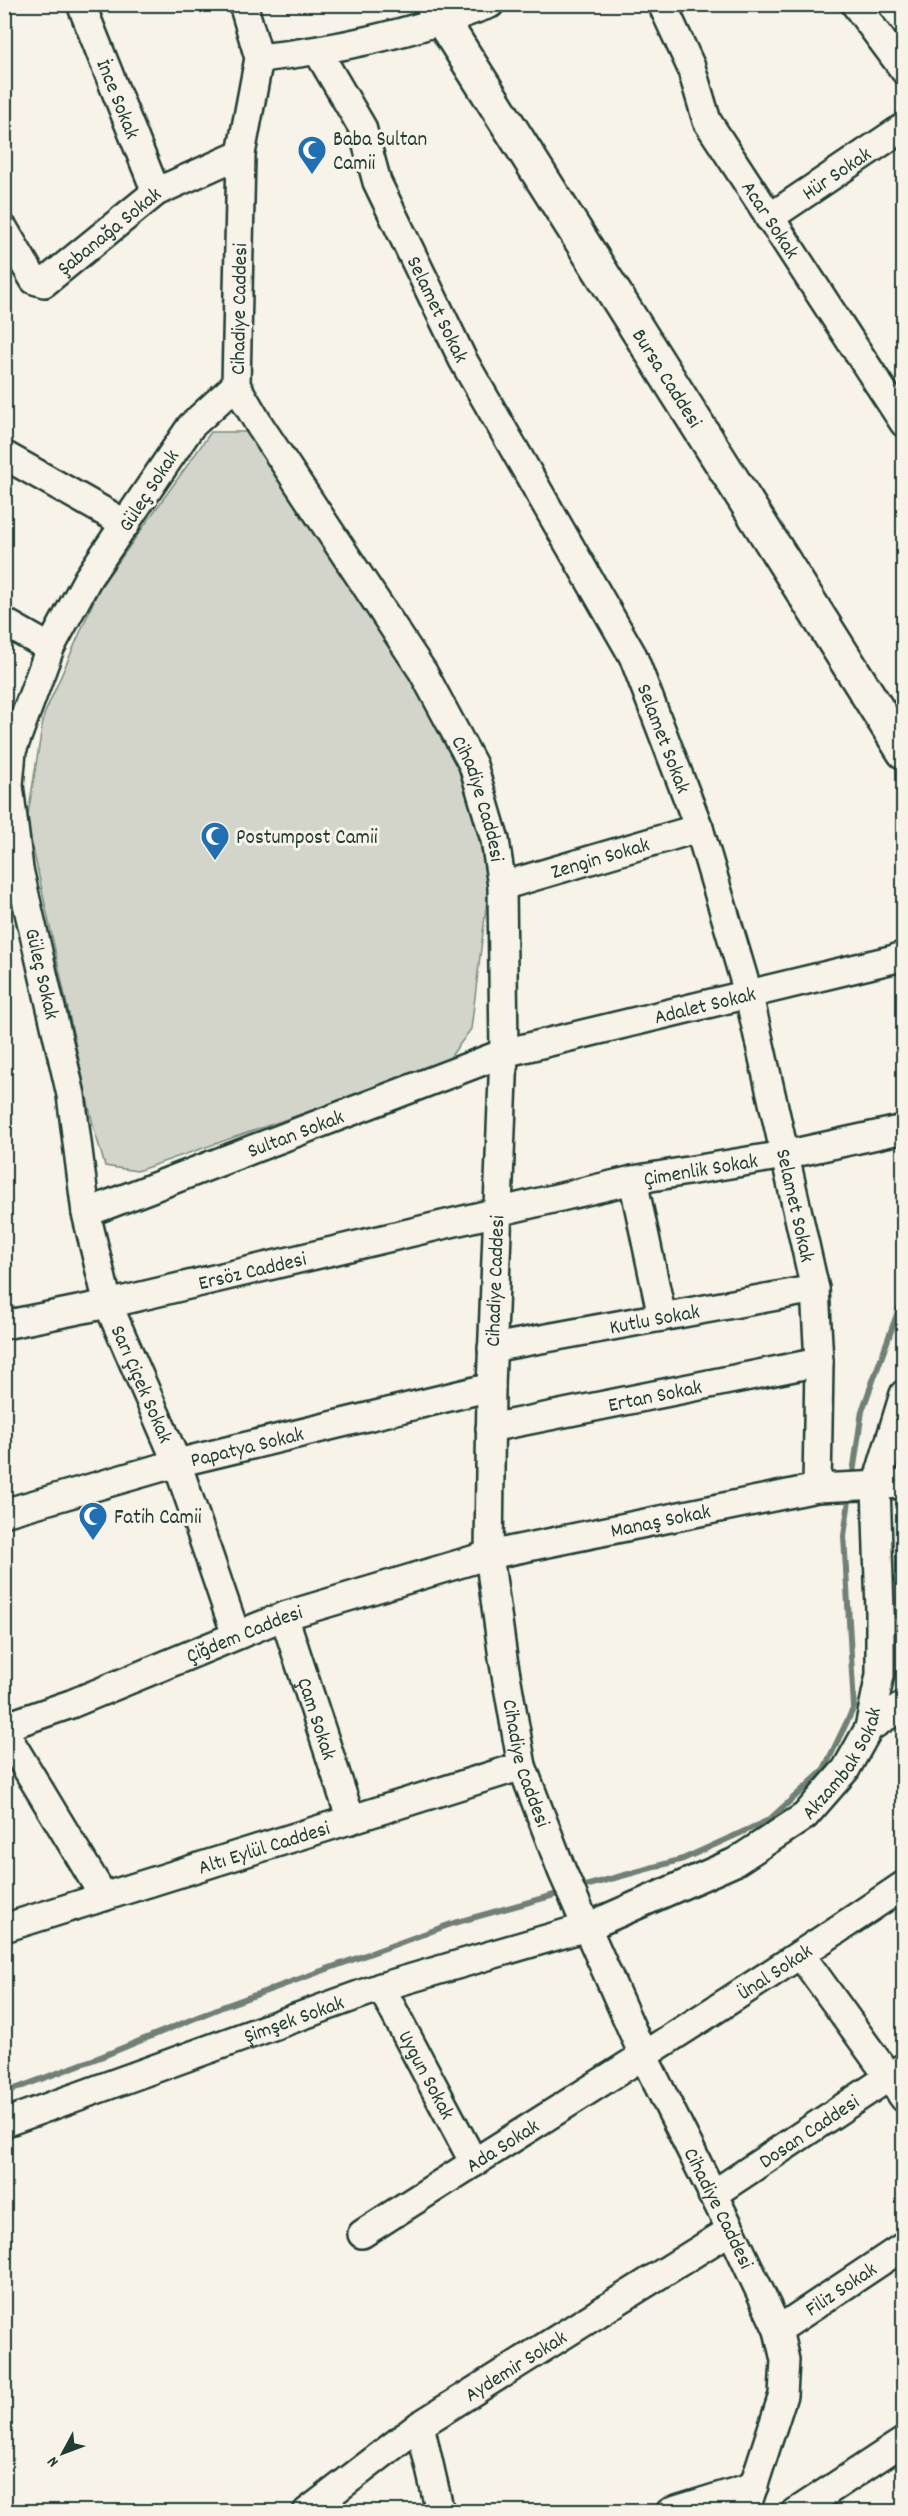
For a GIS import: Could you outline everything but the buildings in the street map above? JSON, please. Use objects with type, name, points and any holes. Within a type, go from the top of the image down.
[{"type":"main road","name":"Bursa Caddesi","points":[[437,13],[903,752]]},
{"type":"street","name":"İnce Sokak","points":[[81,4],[156,192]]},
{"type":"street","points":[[243,4],[259,58],[318,52],[437,13],[490,4]]},
{"type":"street","name":"Acar Sokak","points":[[662,4],[691,68],[707,121],[903,423]]},
{"type":"street","points":[[855,4],[903,70]]},
{"type":"street","name":"Selamet Sokak","points":[[318,52],[362,127],[377,182],[463,360],[633,656],[699,828],[749,996],[815,1289],[824,1487]]},
{"type":"street","name":"Cihadiye Caddesi","points":[[259,58],[241,154],[236,385],[260,426],[423,672],[473,765],[495,840],[502,886],[504,1053],[492,1348],[489,1555],[503,1658],[522,1766],[562,1871],[644,2057],[731,2230],[778,2330],[785,2360],[783,2395],[745,2511]]},
{"type":"street","name":"Hür Sokak","points":[[769,218],[903,127]]},
{"type":"street","name":"Şabanağa Sokak","points":[[4,229],[34,280],[44,283],[156,192],[241,154]]},
{"type":"street","name":"Güleç Sokak","points":[[108,1304],[86,1213],[71,1095],[19,869],[7,784],[12,751],[50,648],[88,578],[191,426],[236,385]]},
{"type":"street","points":[[4,455],[126,524]]},
{"type":"street","points":[[4,622],[50,648]]},
{"type":"street","name":"Zengin Sokak","points":[[502,886],[699,828]]},
{"type":"street","name":"Adalet Sokak","points":[[504,1053],[749,996],[903,955]]},
{"type":"street","name":"Sultan Sokak","points":[[86,1213],[504,1053]]},
{"type":"street","name":"Çimenlik Sokak","points":[[497,1211],[633,1180],[785,1155],[903,1129]]},
{"type":"street","points":[[633,1180],[662,1317]]},
{"type":"street","name":"Ersöz Caddesi","points":[[4,1326],[108,1304],[497,1211]]},
{"type":"street","name":"Kutlu Sokak","points":[[492,1348],[815,1289]]},
{"type":"street","name":"Sarı Çiçek Sokak","points":[[108,1304],[177,1463],[236,1635]]},
{"type":"street","name":"Ertan Sokak","points":[[490,1428],[819,1362]]},
{"type":"street","name":"Papatya Sokak","points":[[4,1513],[177,1463],[491,1387]]},
{"type":"street","name":"Akzambak Sokak","points":[[584,1921],[735,1862],[806,1816],[846,1769],[869,1728],[880,1675],[876,1486],[903,1394]]},
{"type":"street","name":"Manaş Sokak","points":[[489,1555],[824,1487],[903,1484]]},
{"type":"street","name":"Çiğdem Caddesi","points":[[4,1729],[284,1617],[489,1555]]},
{"type":"street","points":[[880,1611],[903,1596]]},
{"type":"street","name":"Çam Sokak","points":[[284,1617],[351,1820]]},
{"type":"street","points":[[869,1728],[903,1705]]},
{"type":"street","points":[[4,1729],[104,1897]]},
{"type":"street","name":"Altı Eylül Caddesi","points":[[4,1928],[522,1766]]},
{"type":"street","name":"Ünal Sokak","points":[[644,2057],[801,1955],[903,1884]]},
{"type":"street","name":"Şimşek Sokak","points":[[4,2123],[381,1987],[584,1921]]},
{"type":"street","points":[[801,1955],[898,2081]]},
{"type":"street","name":"Uygun Sokak","points":[[381,1987],[474,2163]]},
{"type":"street","name":"Ada Sokak","points":[[362,2234],[644,2057]]},
{"type":"street","name":"Dosan Caddesi","points":[[712,2195],[898,2081]]},
{"type":"street","name":"Aydemir Sokak","points":[[307,2511],[420,2425],[731,2230]]},
{"type":"street","name":"Filiz Sokak","points":[[778,2330],[903,2246]]},
{"type":"street","points":[[420,2425],[440,2511]]},
{"type":"street","points":[[796,2511],[903,2441]]},
{"type":"street","points":[[670,2511],[754,2486]]},
{"type":"shaded area","points":[[211,432],[251,432],[443,725],[478,812],[489,884],[471,1029],[445,1064],[137,1171],[105,1166],[93,1125],[27,821],[44,715],[99,589]]},
{"type":"waterway","points":[[852,1480],[862,1411],[904,1295]]},
{"type":"waterway","points":[[578,1888],[683,1859],[769,1820],[823,1771],[854,1707],[844,1536],[850,1493]]},
{"type":"waterway","points":[[4,2093],[103,2056],[222,2007],[454,1923],[565,1892]]},
{"type":"place","name":"Baba Sultan Camii","points":[[312,176]]},
{"type":"place","name":"Postumpost Camii","points":[[215,862]]},
{"type":"place","name":"Fatih Camii","points":[[93,1542]]}]
